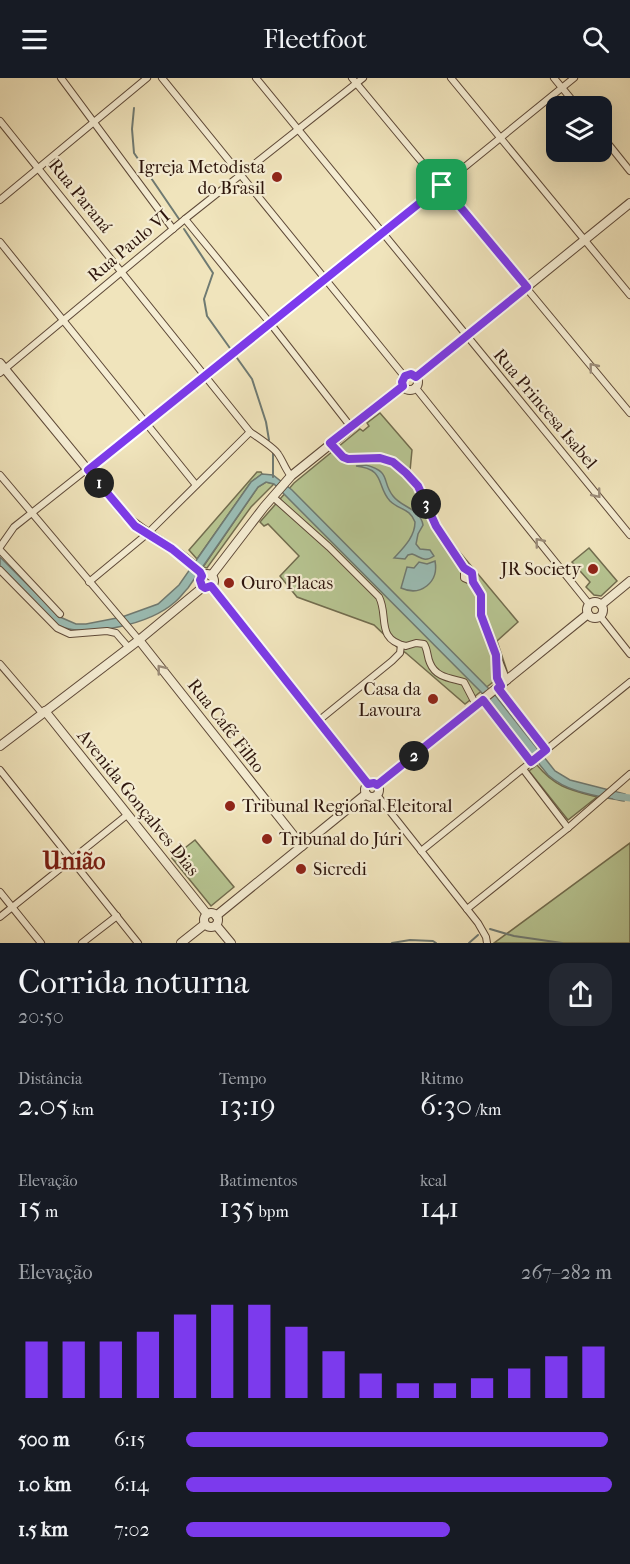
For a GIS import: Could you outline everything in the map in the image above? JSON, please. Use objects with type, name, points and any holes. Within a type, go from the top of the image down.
[{"type":"street","points":[[61,78],[173,229]]},
{"type":"street","points":[[0,200],[147,78]]},
{"type":"street","points":[[162,78],[405,376]]},
{"type":"street","name":"Rua Princesa Isabel","points":[[256,78],[630,535]]},
{"type":"street","name":"Rua Paulo VI","points":[[2,368],[64,320],[184,219],[298,130],[354,81],[363,78]]},
{"type":"street","points":[[451,78],[630,295]]},
{"type":"street","points":[[554,78],[569,96]]},
{"type":"street","points":[[60,614],[0,548],[10,531],[574,78]]},
{"type":"street","points":[[354,81],[630,412]]},
{"type":"street","name":"Rua Paraná","points":[[0,121],[250,432],[277,452],[284,468],[291,476]]},
{"type":"street","points":[[612,148],[630,171]]},
{"type":"street","points":[[416,377],[630,203]]},
{"type":"street","points":[[184,219],[270,323],[351,427]]},
{"type":"street","points":[[0,242],[196,485]]},
{"type":"street","points":[[2,368],[124,514],[147,534],[192,564],[201,574],[212,576]]},
{"type":"street","points":[[403,386],[405,376],[411,374],[416,377]]},
{"type":"street","points":[[403,386],[410,389],[414,387],[416,377]]},
{"type":"street","points":[[0,746],[207,586],[213,580],[212,576],[291,476],[403,386]]},
{"type":"street","points":[[414,387],[589,604]]},
{"type":"street","points":[[89,582],[147,534],[250,432]]},
{"type":"street","points":[[330,443],[343,457],[348,459],[380,458],[393,462],[418,486],[436,526],[464,568],[472,573],[473,582],[481,595],[481,615],[496,655],[492,693],[532,761]]},
{"type":"street","name":"Rua Café Filho","points":[[0,475],[126,624],[302,846]]},
{"type":"street","points":[[273,497],[376,593],[382,602],[383,623],[387,634],[401,645],[424,644],[432,668],[439,675],[492,693],[544,751]]},
{"type":"street","points":[[0,570],[57,628],[70,634],[107,631],[116,633],[129,648]]},
{"type":"street","points":[[201,574],[200,580],[368,784]]},
{"type":"street","points":[[601,605],[630,581]]},
{"type":"street","points":[[596,602],[601,605],[603,609],[600,616],[595,618],[588,615],[586,609],[589,604],[596,602]]},
{"type":"street","points":[[377,785],[588,615]]},
{"type":"street","points":[[600,616],[630,654]]},
{"type":"street","points":[[317,722],[392,661],[400,653],[401,645]]},
{"type":"street","points":[[0,664],[44,712]]},
{"type":"street","points":[[421,851],[630,682]]},
{"type":"street","name":"Avenida Gonçalves Dias","points":[[44,712],[212,915]]},
{"type":"street","points":[[523,769],[568,828]]},
{"type":"street","points":[[0,770],[138,943]]},
{"type":"street","points":[[467,909],[568,828],[630,774]]},
{"type":"street","points":[[368,784],[377,785]]},
{"type":"street","points":[[366,794],[365,789],[368,784]]},
{"type":"street","points":[[377,785],[379,792],[377,795]]},
{"type":"street","points":[[205,924],[204,918],[212,915],[366,794]]},
{"type":"street","points":[[366,794],[371,797],[377,795]]},
{"type":"street","points":[[377,795],[481,927],[487,943]]},
{"type":"street","points":[[0,917],[127,815]]},
{"type":"street","points":[[0,892],[41,943]]},
{"type":"street","points":[[212,915],[218,919],[216,925]]},
{"type":"street","points":[[82,943],[117,916]]},
{"type":"street","points":[[205,924],[211,927],[216,925]]},
{"type":"street","points":[[181,943],[205,924]]},
{"type":"street","points":[[216,925],[231,943]]},
{"type":"green space","points":[[380,413],[412,450],[410,471],[422,485],[442,531],[518,622],[497,641],[507,671],[465,704],[374,625],[297,597],[280,576],[299,556],[268,524],[264,526],[260,522],[294,483],[360,429],[363,431],[369,426],[367,423]]},
{"type":"green space","points":[[257,472],[262,474],[251,482],[197,559],[189,550]]},
{"type":"green space","points":[[266,482],[274,484],[251,507],[207,568],[203,567],[258,487]]},
{"type":"green space","name":"JR Society","points":[[589,548],[617,581],[601,596],[594,595],[586,587],[590,582],[572,562]]},
{"type":"green space","points":[[537,765],[550,778],[564,787],[597,797],[568,820],[529,771]]},
{"type":"green space","points":[[195,840],[234,887],[211,906],[172,858]]},
{"type":"green space","points":[[630,843],[630,943],[494,943]]},
{"type":"water","points":[[366,465],[380,471],[393,496],[421,519],[423,525],[416,544],[420,549],[430,550],[434,556],[425,559],[412,554],[405,559],[394,558],[411,537],[415,522],[410,514],[390,501],[376,474],[366,468],[356,466]]},
{"type":"water","points":[[262,474],[273,475],[292,490],[495,695],[555,771],[570,780],[625,794],[624,801],[574,790],[548,775],[481,692],[274,484],[266,482],[258,487],[179,599],[151,617],[119,627],[87,630],[59,626],[0,567],[0,557],[60,617],[76,624],[122,617],[158,604],[179,585],[251,482]]},
{"type":"water","points":[[435,561],[436,569],[427,586],[415,591],[401,588],[407,567],[414,568],[419,562],[427,564]]},
{"type":"waterway","points":[[134,108],[132,129],[134,153],[179,219]]},
{"type":"waterway","points":[[184,229],[213,273],[204,299],[207,316],[252,379],[266,422],[269,440]]},
{"type":"waterway","points":[[273,453],[273,477]]},
{"type":"waterway","points":[[616,796],[630,798]]},
{"type":"waterway","points":[[490,929],[514,936],[562,943]]},
{"type":"waterway","points":[[469,943],[478,935]]},
{"type":"waterway","points":[[392,943],[410,940],[436,943]]},
{"type":"place","name":"Igreja Metodista do Brasil","points":[[277,177]]},
{"type":"place","name":"JR Society","points":[[593,569]]},
{"type":"place","name":"Ouro Placas","points":[[229,583]]},
{"type":"place","name":"Casa da Lavoura","points":[[433,699]]},
{"type":"place","name":"Tribunal Regional Eleitoral","points":[[230,806]]},
{"type":"place","name":"Tribunal do Júri","points":[[267,839]]},
{"type":"place","name":"Sicredi","points":[[301,869]]},
{"type":"district","name":"União","points":[[74,861]]},
{"type":"route","points":[[442,185],[527,287],[416,377],[411,374],[405,376],[403,386],[330,443],[343,457],[348,459],[380,458],[393,462],[418,486],[436,526],[464,568],[468,568],[472,573],[473,582],[479,589],[482,602],[481,615],[496,655],[497,678],[501,686],[498,688],[546,750],[531,762],[483,700],[377,785],[368,784],[211,586],[205,588],[200,584],[202,576],[200,572],[172,549],[135,526],[88,470],[442,185]]}]
